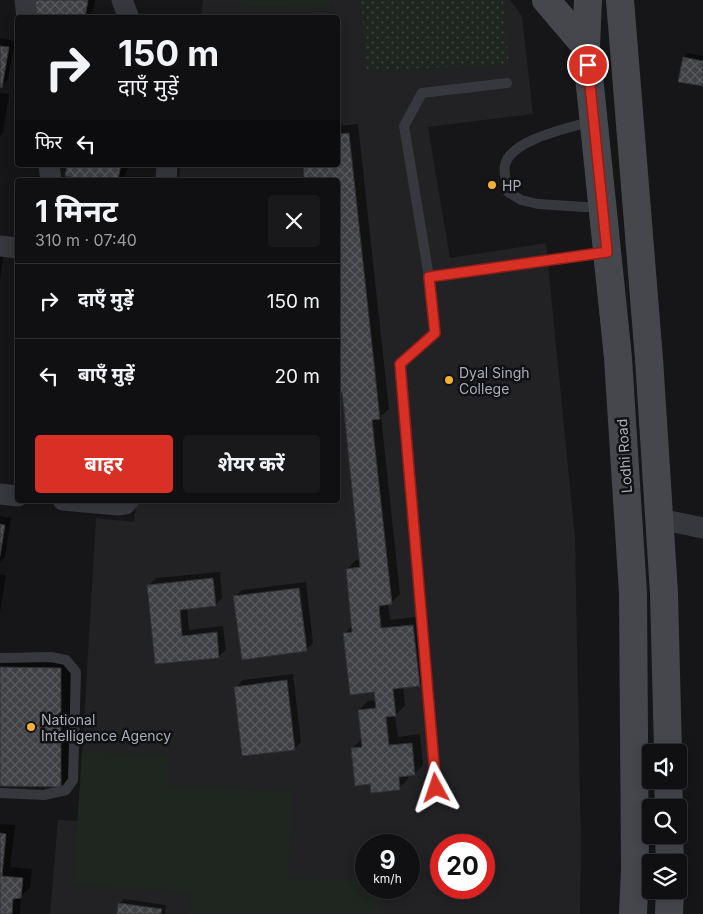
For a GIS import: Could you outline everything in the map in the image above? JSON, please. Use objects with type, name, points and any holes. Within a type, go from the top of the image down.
[{"type":"main road","points":[[546,0],[586,47]]},
{"type":"main road","name":"Lodhi Road","points":[[588,0],[586,47],[618,358],[633,593],[633,914]]},
{"type":"main road","points":[[620,0],[660,519],[668,744]]},
{"type":"main road","points":[[669,914],[670,899]]},
{"type":"street","points":[[25,0],[28,15]]},
{"type":"street","points":[[122,0],[128,15]]},
{"type":"street","points":[[0,246],[15,248]]},
{"type":"street","points":[[0,494],[15,496]]},
{"type":"street","points":[[96,503],[118,505],[126,503]]},
{"type":"street","points":[[660,519],[703,528]]},
{"type":"lane","points":[[436,788],[400,364],[435,333],[429,277],[404,126],[422,93],[507,83]]},
{"type":"lane","points":[[593,120],[526,142],[509,154],[504,166],[508,192],[521,200],[538,204],[602,208]]},
{"type":"lane","points":[[429,277],[607,252]]},
{"type":"lane","points":[[0,658],[51,657],[66,660],[76,672],[73,780],[66,790],[44,794],[0,793]]},
{"type":"shaded area","name":"Dyal Singh College","points":[[203,0],[510,0],[522,16],[533,114],[428,127],[450,258],[546,243],[575,538],[581,848],[580,914],[50,914],[58,820],[78,821],[96,518],[134,522],[137,503],[340,503],[340,178],[179,178],[181,167],[340,167],[340,15],[201,15]]},
{"type":"shaded area","points":[[240,0],[331,0],[330,10],[240,5]]},
{"type":"shaded area","points":[[361,0],[503,0],[509,65],[367,70]]},
{"type":"shaded area","points":[[82,752],[168,755],[167,786],[292,791],[289,878],[355,881],[355,899],[379,899],[378,914],[189,914],[190,892],[73,885]]},
{"type":"building","points":[[34,0],[88,0],[86,15],[43,15],[32,13]]},
{"type":"building","points":[[0,46],[9,47],[2,88],[0,87]]},
{"type":"building","points":[[683,57],[703,61],[703,86],[678,82]]},
{"type":"building","points":[[349,133],[380,419],[372,420],[392,604],[379,606],[381,628],[413,625],[420,686],[393,689],[396,716],[386,717],[389,745],[412,743],[415,775],[399,777],[400,790],[371,793],[370,784],[355,786],[351,748],[362,747],[358,710],[376,708],[374,692],[350,695],[343,633],[352,632],[346,569],[360,567],[342,392],[340,392],[340,178],[304,178],[303,167],[340,167],[340,134]]},
{"type":"building","points":[[67,167],[121,167],[118,178],[76,178],[65,176]]},
{"type":"building","points":[[0,524],[5,525],[0,556]]},
{"type":"building","points":[[213,578],[216,606],[180,610],[182,636],[217,632],[219,658],[155,664],[147,585]]},
{"type":"building","points":[[299,588],[307,651],[242,660],[233,596]]},
{"type":"building","name":"National Intelligence Agency","points":[[0,667],[61,668],[61,787],[0,786]]},
{"type":"building","points":[[287,680],[295,750],[242,756],[234,687]]},
{"type":"building","points":[[0,833],[6,834],[2,876],[23,878],[21,898],[13,899],[12,914],[0,914]]},
{"type":"building","points":[[118,903],[162,909],[161,914],[117,914]]},
{"type":"place","name":"HP","points":[[492,185]]},
{"type":"place","name":"Dyal Singh College","points":[[449,380]]},
{"type":"place","name":"National Intelligence Agency","points":[[31,727]]},
{"type":"route","points":[[436,788],[400,364],[435,333],[429,277],[607,252],[588,65]]}]
